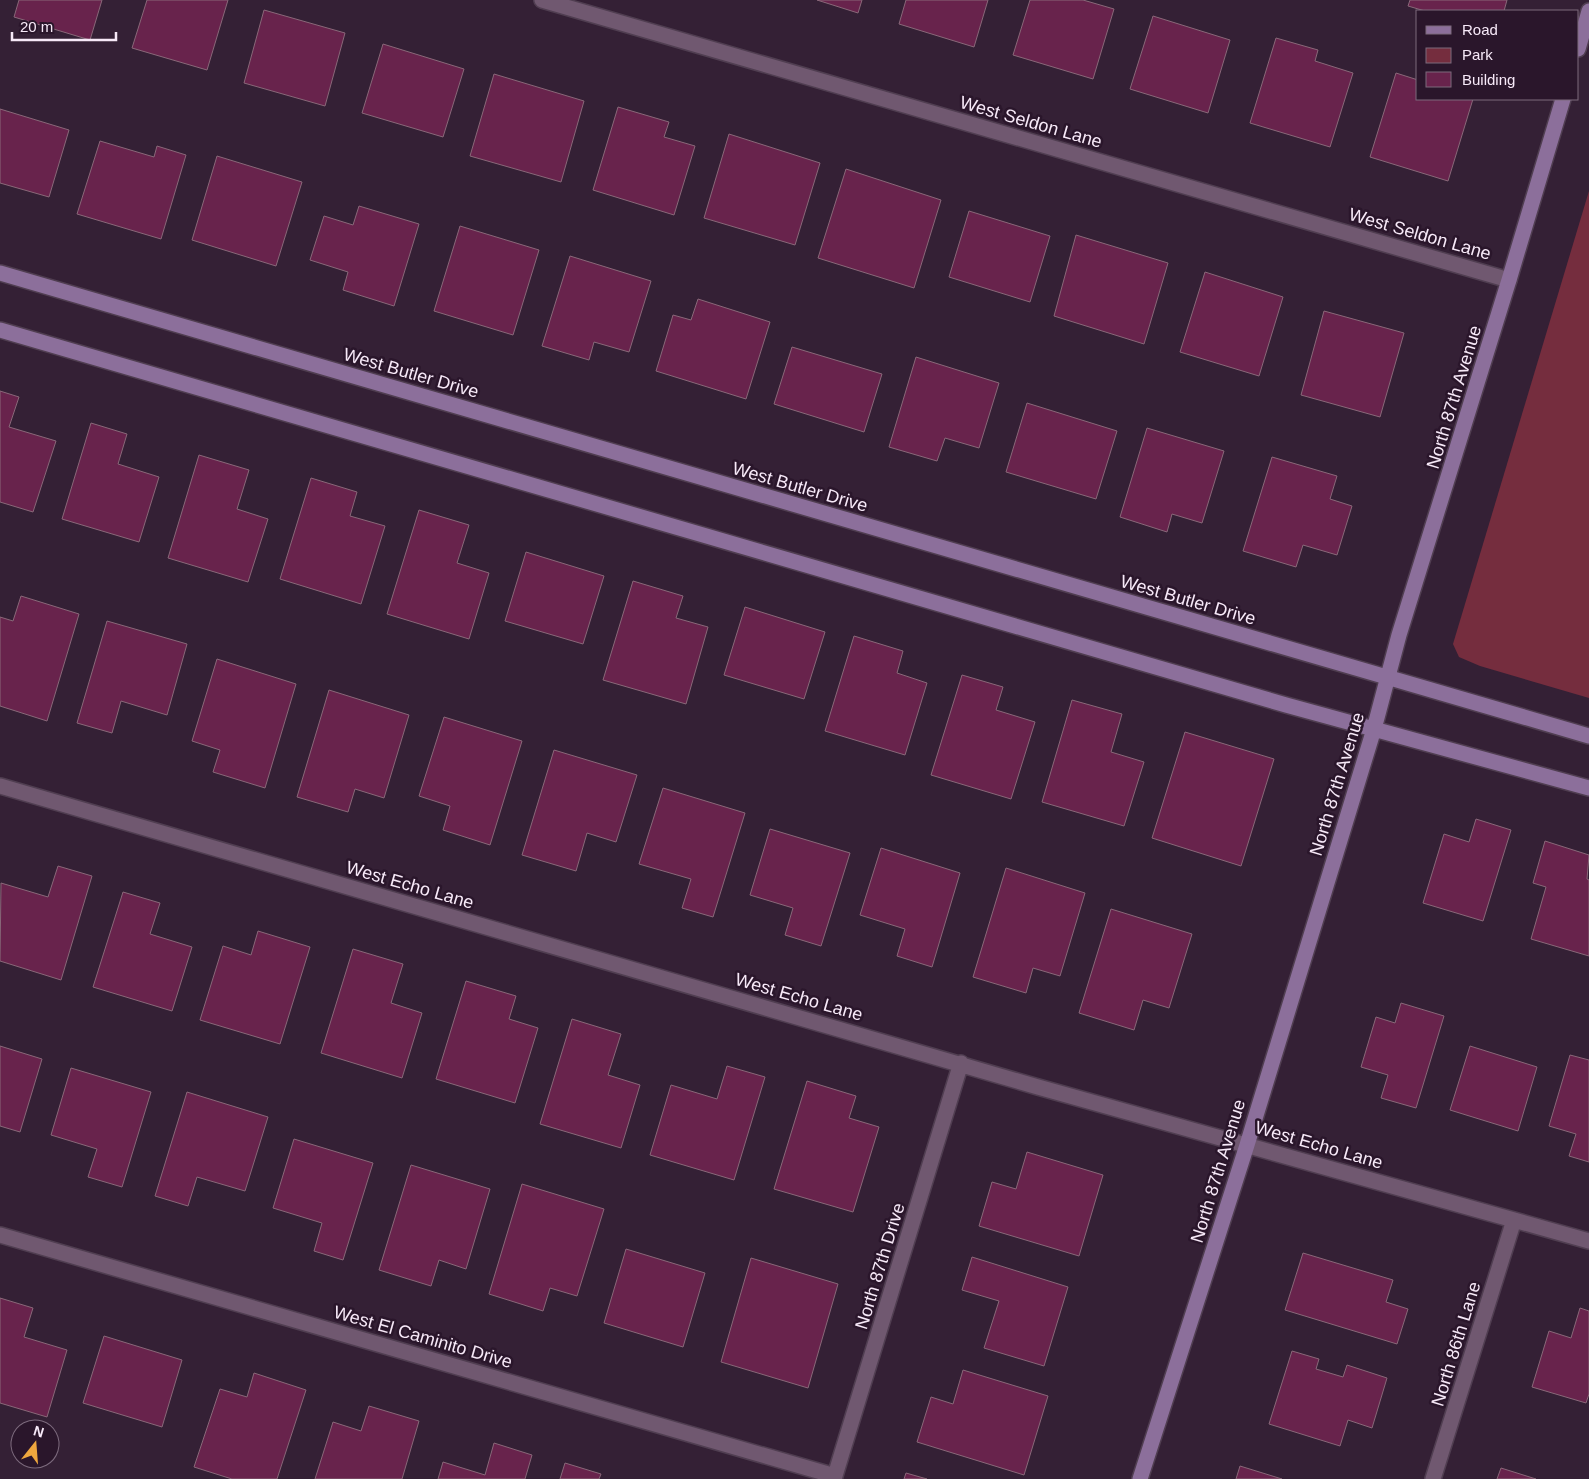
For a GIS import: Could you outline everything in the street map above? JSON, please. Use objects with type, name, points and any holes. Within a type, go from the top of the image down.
[{"type":"street","name":"West Seldon Lane","points":[[542,0],[1510,280]]},
{"type":"street","points":[[1579,46],[1589,11]]},
{"type":"street","name":"North 87th Avenue","points":[[1140,1479],[1247,1145],[1374,729],[1398,635],[1510,280],[1563,100]]},
{"type":"street","name":"West Butler Drive","points":[[0,273],[1589,736]]},
{"type":"street","points":[[0,330],[1374,729],[1589,788]]},
{"type":"street","name":"West Echo Lane","points":[[0,786],[1247,1145],[1589,1241]]},
{"type":"street","name":"North 87th Drive","points":[[834,1477],[961,1063]]},
{"type":"street","name":"North 86th Lane","points":[[1433,1479],[1514,1220]]},
{"type":"street","name":"West El Caminito Drive","points":[[0,1235],[834,1477]]},
{"type":"green space","points":[[1589,191],[1589,698],[1480,666],[1459,657],[1453,644]]},
{"type":"building","points":[[19,0],[102,0],[90,40],[14,17]]},
{"type":"building","points":[[147,0],[228,0],[207,70],[132,48]]},
{"type":"building","points":[[817,0],[862,0],[858,13]]},
{"type":"building","points":[[906,0],[988,0],[974,47],[899,24]]},
{"type":"building","points":[[1030,0],[1083,0],[1114,9],[1093,79],[1013,55]]},
{"type":"building","points":[[1410,0],[1507,0],[1504,10],[1422,10],[1408,6]]},
{"type":"building","points":[[264,10],[345,33],[325,106],[244,83]]},
{"type":"building","points":[[1153,16],[1230,40],[1208,113],[1130,89]]},
{"type":"building","points":[[1276,38],[1318,50],[1315,61],[1353,73],[1330,147],[1250,123]]},
{"type":"building","points":[[383,44],[464,69],[443,137],[362,113]]},
{"type":"building","points":[[1396,73],[1416,79],[1416,100],[1473,100],[1448,181],[1370,157]]},
{"type":"building","points":[[494,74],[584,101],[561,182],[470,156]]},
{"type":"building","points":[[618,107],[669,122],[664,137],[695,146],[674,215],[593,190]]},
{"type":"building","points":[[0,109],[69,130],[49,197],[0,183]]},
{"type":"building","points":[[729,134],[820,163],[795,245],[704,218]]},
{"type":"building","points":[[100,141],[154,157],[157,146],[186,155],[161,239],[77,214]]},
{"type":"building","points":[[217,156],[302,182],[276,266],[192,240]]},
{"type":"building","points":[[846,169],[941,200],[914,288],[818,258]]},
{"type":"building","points":[[359,206],[419,224],[394,306],[343,290],[348,272],[310,260],[324,216],[353,225]]},
{"type":"building","points":[[969,211],[1050,236],[1030,302],[949,277]]},
{"type":"building","points":[[460,226],[539,250],[513,335],[434,311]]},
{"type":"building","points":[[1076,235],[1168,263],[1144,344],[1054,316]]},
{"type":"building","points":[[570,256],[651,281],[629,352],[594,342],[589,360],[542,346]]},
{"type":"building","points":[[1205,272],[1283,297],[1259,376],[1180,352]]},
{"type":"building","points":[[698,299],[770,322],[746,399],[656,371],[673,315],[691,320]]},
{"type":"building","points":[[1324,311],[1404,333],[1380,417],[1301,395]]},
{"type":"building","points":[[792,347],[882,374],[864,432],[774,404]]},
{"type":"building","points":[[916,357],[999,383],[979,448],[945,438],[937,461],[889,447]]},
{"type":"building","points":[[0,391],[19,397],[9,427],[56,441],[33,512],[0,502]]},
{"type":"building","points":[[1027,403],[1117,431],[1096,499],[1006,472]]},
{"type":"building","points":[[91,423],[127,434],[118,464],[159,477],[139,542],[62,519]]},
{"type":"building","points":[[1147,428],[1224,451],[1202,523],[1172,514],[1167,532],[1120,517]]},
{"type":"building","points":[[199,455],[249,470],[237,509],[268,519],[248,582],[168,558]]},
{"type":"building","points":[[1272,457],[1337,476],[1330,499],[1352,506],[1337,555],[1303,545],[1296,567],[1243,551]]},
{"type":"building","points":[[311,478],[357,492],[350,516],[385,526],[361,604],[280,579]]},
{"type":"building","points":[[419,510],[469,525],[457,563],[489,573],[469,639],[387,614]]},
{"type":"building","points":[[526,552],[604,576],[583,644],[505,621]]},
{"type":"building","points":[[633,581],[683,596],[676,618],[708,627],[686,704],[603,680]]},
{"type":"building","points":[[21,596],[79,614],[47,721],[0,706],[0,617],[13,621]]},
{"type":"building","points":[[745,607],[825,632],[804,699],[724,675]]},
{"type":"building","points":[[107,621],[187,644],[167,715],[121,701],[112,733],[77,723]]},
{"type":"building","points":[[854,636],[903,651],[897,673],[927,683],[905,755],[825,731]]},
{"type":"building","points":[[217,659],[296,684],[265,788],[213,772],[220,750],[192,741]]},
{"type":"building","points":[[962,675],[1003,687],[996,710],[1035,722],[1011,799],[931,775]]},
{"type":"building","points":[[329,690],[409,715],[384,798],[355,789],[348,812],[297,797]]},
{"type":"building","points":[[1072,700],[1122,714],[1111,752],[1144,762],[1124,826],[1042,802]]},
{"type":"building","points":[[444,717],[522,741],[490,845],[443,830],[450,806],[419,796]]},
{"type":"building","points":[[1185,732],[1274,759],[1241,866],[1152,838]]},
{"type":"building","points":[[554,750],[637,775],[616,842],[587,833],[576,871],[522,855]]},
{"type":"building","points":[[663,788],[745,813],[713,917],[682,908],[691,879],[639,864]]},
{"type":"building","points":[[1476,819],[1511,830],[1483,921],[1423,903],[1444,834],[1469,842]]},
{"type":"building","points":[[770,829],[850,853],[821,946],[785,935],[793,908],[750,895]]},
{"type":"building","points":[[1545,841],[1589,855],[1587,879],[1589,880],[1589,956],[1531,939],[1546,887],[1533,883]]},
{"type":"building","points":[[881,848],[960,873],[932,967],[897,956],[905,929],[860,915]]},
{"type":"building","points":[[58,866],[92,876],[61,980],[0,961],[1,883],[48,897]]},
{"type":"building","points":[[1006,868],[1085,893],[1060,976],[1033,968],[1026,993],[973,977]]},
{"type":"building","points":[[123,892],[160,903],[150,934],[192,947],[172,1011],[93,987]]},
{"type":"building","points":[[1111,909],[1192,934],[1169,1008],[1143,1000],[1134,1030],[1079,1013]]},
{"type":"building","points":[[258,931],[310,947],[280,1044],[200,1020],[223,946],[251,955]]},
{"type":"building","points":[[353,949],[403,964],[391,1003],[422,1013],[402,1078],[321,1053]]},
{"type":"building","points":[[466,981],[516,996],[509,1019],[538,1028],[515,1103],[436,1079]]},
{"type":"building","points":[[1401,1003],[1444,1016],[1416,1108],[1381,1098],[1388,1075],[1361,1067],[1376,1017],[1395,1023]]},
{"type":"building","points":[[572,1019],[621,1034],[608,1075],[640,1085],[621,1148],[540,1124]]},
{"type":"building","points":[[0,1046],[42,1059],[20,1132],[0,1126]]},
{"type":"building","points":[[1470,1046],[1537,1067],[1518,1131],[1450,1110]]},
{"type":"building","points":[[1570,1055],[1589,1060],[1589,1162],[1569,1156],[1576,1134],[1549,1126]]},
{"type":"building","points":[[727,1066],[765,1077],[734,1180],[650,1155],[671,1085],[717,1099]]},
{"type":"building","points":[[71,1068],[151,1092],[122,1187],[88,1177],[97,1149],[51,1135]]},
{"type":"building","points":[[807,1081],[856,1096],[849,1118],[879,1127],[853,1212],[774,1189]]},
{"type":"building","points":[[187,1092],[268,1117],[245,1191],[197,1177],[188,1206],[155,1196]]},
{"type":"building","points":[[294,1139],[373,1163],[343,1260],[314,1251],[322,1223],[273,1208]]},
{"type":"building","points":[[1027,1152],[1103,1175],[1079,1256],[979,1226],[992,1182],[1016,1189]]},
{"type":"building","points":[[411,1165],[490,1189],[466,1269],[439,1260],[431,1286],[379,1270]]},
{"type":"building","points":[[522,1184],[604,1209],[577,1296],[550,1288],[543,1311],[489,1294]]},
{"type":"building","points":[[626,1249],[705,1273],[683,1347],[604,1323]]},
{"type":"building","points":[[1303,1253],[1393,1280],[1386,1302],[1408,1309],[1397,1344],[1285,1310]]},
{"type":"building","points":[[972,1257],[1068,1287],[1044,1366],[984,1348],[999,1301],[962,1290]]},
{"type":"building","points":[[751,1258],[838,1284],[808,1388],[721,1362]]},
{"type":"building","points":[[0,1298],[33,1308],[24,1337],[67,1350],[47,1417],[0,1403]]},
{"type":"building","points":[[1580,1308],[1589,1311],[1589,1394],[1586,1403],[1532,1387],[1549,1331],[1571,1338]]},
{"type":"building","points":[[104,1336],[182,1360],[162,1427],[83,1403]]},
{"type":"building","points":[[1292,1351],[1319,1359],[1316,1369],[1343,1377],[1347,1365],[1387,1378],[1372,1428],[1348,1420],[1340,1446],[1269,1424]]},
{"type":"building","points":[[963,1370],[1048,1396],[1024,1475],[917,1442],[931,1397],[953,1404]]},
{"type":"building","points":[[254,1373],[306,1390],[277,1479],[232,1479],[194,1467],[220,1389],[247,1397]]},
{"type":"building","points":[[369,1406],[419,1421],[402,1479],[315,1479],[333,1422],[361,1431]]},
{"type":"building","points":[[494,1443],[532,1455],[525,1479],[438,1479],[443,1462],[485,1475]]},
{"type":"building","points":[[565,1463],[601,1474],[599,1479],[560,1479]]},
{"type":"building","points":[[1240,1466],[1282,1479],[1236,1479]]},
{"type":"building","points":[[1501,1468],[1536,1479],[1497,1479]]},
{"type":"building","points":[[906,1473],[927,1479],[904,1479]]}]
